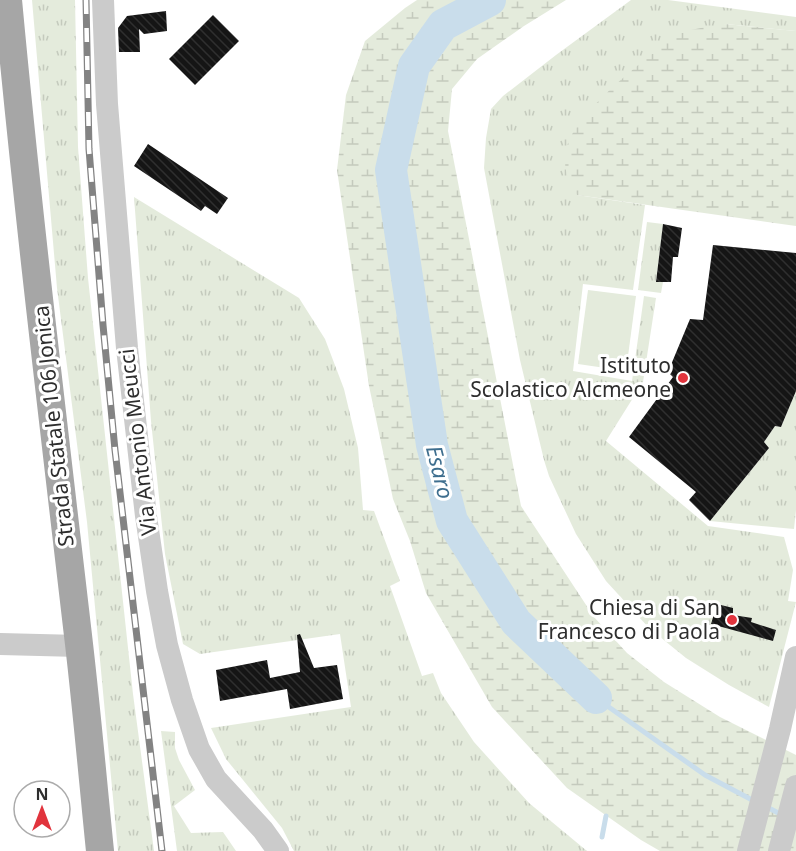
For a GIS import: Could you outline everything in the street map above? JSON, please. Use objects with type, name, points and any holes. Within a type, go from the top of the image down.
[{"type":"main road","name":"Strada Statale 106 Jonica","points":[[8,0],[60,485],[80,646],[100,851]]},
{"type":"street","name":"Via Antonio Meucci","points":[[103,0],[107,104],[127,348],[146,516],[167,645],[182,700],[199,749],[216,779],[263,830],[278,851]]},
{"type":"street","points":[[0,644],[80,646]]},
{"type":"street","points":[[748,851],[758,819],[796,657]]},
{"type":"street","points":[[779,851],[796,786]]},
{"type":"green space","points":[[32,0],[75,0],[78,147],[88,278],[133,694],[154,851],[118,851],[87,522],[57,288]]},
{"type":"green space","points":[[417,0],[566,0],[477,59],[452,89],[448,131],[521,506],[594,617],[627,653],[664,682],[720,717],[796,755],[796,851],[660,851],[641,840],[567,788],[492,707],[426,593],[410,541],[393,499],[369,386],[337,170],[346,95],[365,41]]},
{"type":"green space","points":[[631,0],[668,0],[796,17],[796,31],[725,24],[577,195],[645,205],[633,290],[583,284],[573,371],[632,381],[644,296],[656,298],[643,382],[606,441],[708,526],[784,537],[793,570],[788,601],[796,602],[769,707],[686,658],[649,628],[606,581],[576,534],[549,476],[520,360],[484,168],[491,109],[503,96]]},
{"type":"green space","points":[[725,24],[796,31],[796,226],[577,195],[566,172],[567,147],[572,134],[593,107],[607,92],[677,34]]},
{"type":"green space","points":[[134,197],[299,298],[325,339],[344,389],[358,448],[363,510],[374,511],[400,581],[390,586],[422,676],[433,673],[441,693],[474,742],[529,803],[587,851],[294,851],[282,828],[226,759],[211,728],[351,707],[340,634],[200,654],[183,644],[165,554],[151,421]]},
{"type":"green space","points":[[647,222],[663,224],[656,281],[663,282],[661,293],[638,290]]},
{"type":"green space","points":[[588,290],[636,296],[626,371],[578,364]]},
{"type":"green space","points":[[796,391],[794,529],[710,521],[769,448],[764,442],[775,426],[781,427]]},
{"type":"green space","points":[[161,731],[175,732],[175,748],[179,760],[195,790],[174,806],[191,833],[223,832],[236,851],[177,851]]},
{"type":"building","points":[[166,11],[167,31],[144,34],[139,29],[140,52],[119,52],[118,28],[127,16]]},
{"type":"building","points":[[213,15],[239,41],[195,85],[169,59]]},
{"type":"building","points":[[148,144],[228,198],[217,214],[205,206],[201,211],[134,166]]},
{"type":"building","points":[[663,224],[682,228],[678,257],[673,257],[671,282],[656,282]]},
{"type":"building","points":[[713,245],[796,253],[796,391],[781,427],[775,426],[764,442],[769,448],[710,521],[689,500],[696,492],[629,437],[673,377],[668,372],[690,319],[703,320]]},
{"type":"building","name":"Chiesa di San Francesco di Paola","points":[[717,604],[733,608],[733,615],[752,618],[751,622],[776,630],[773,641],[711,624]]},
{"type":"building","points":[[300,634],[314,668],[337,665],[343,699],[290,709],[287,689],[220,701],[216,670],[267,660],[270,678],[300,672],[297,635]]},
{"type":"waterway","name":"Esaro","points":[[490,0],[443,25],[414,66],[391,170],[432,445],[452,521],[516,622],[596,698]]},
{"type":"waterway","name":"Esaro","points":[[596,698],[705,775],[754,801]]},
{"type":"waterway","name":"Esaro","points":[[765,806],[784,816]]},
{"type":"waterway","points":[[602,837],[606,816]]},
{"type":"railway","points":[[86,0],[89,149],[103,325],[115,450],[162,851]]},
{"type":"place","name":"Istituto Scolastico Alcmeone","points":[[683,378]]},
{"type":"place","name":"Chiesa di San Francesco di Paola","points":[[732,620]]}]
